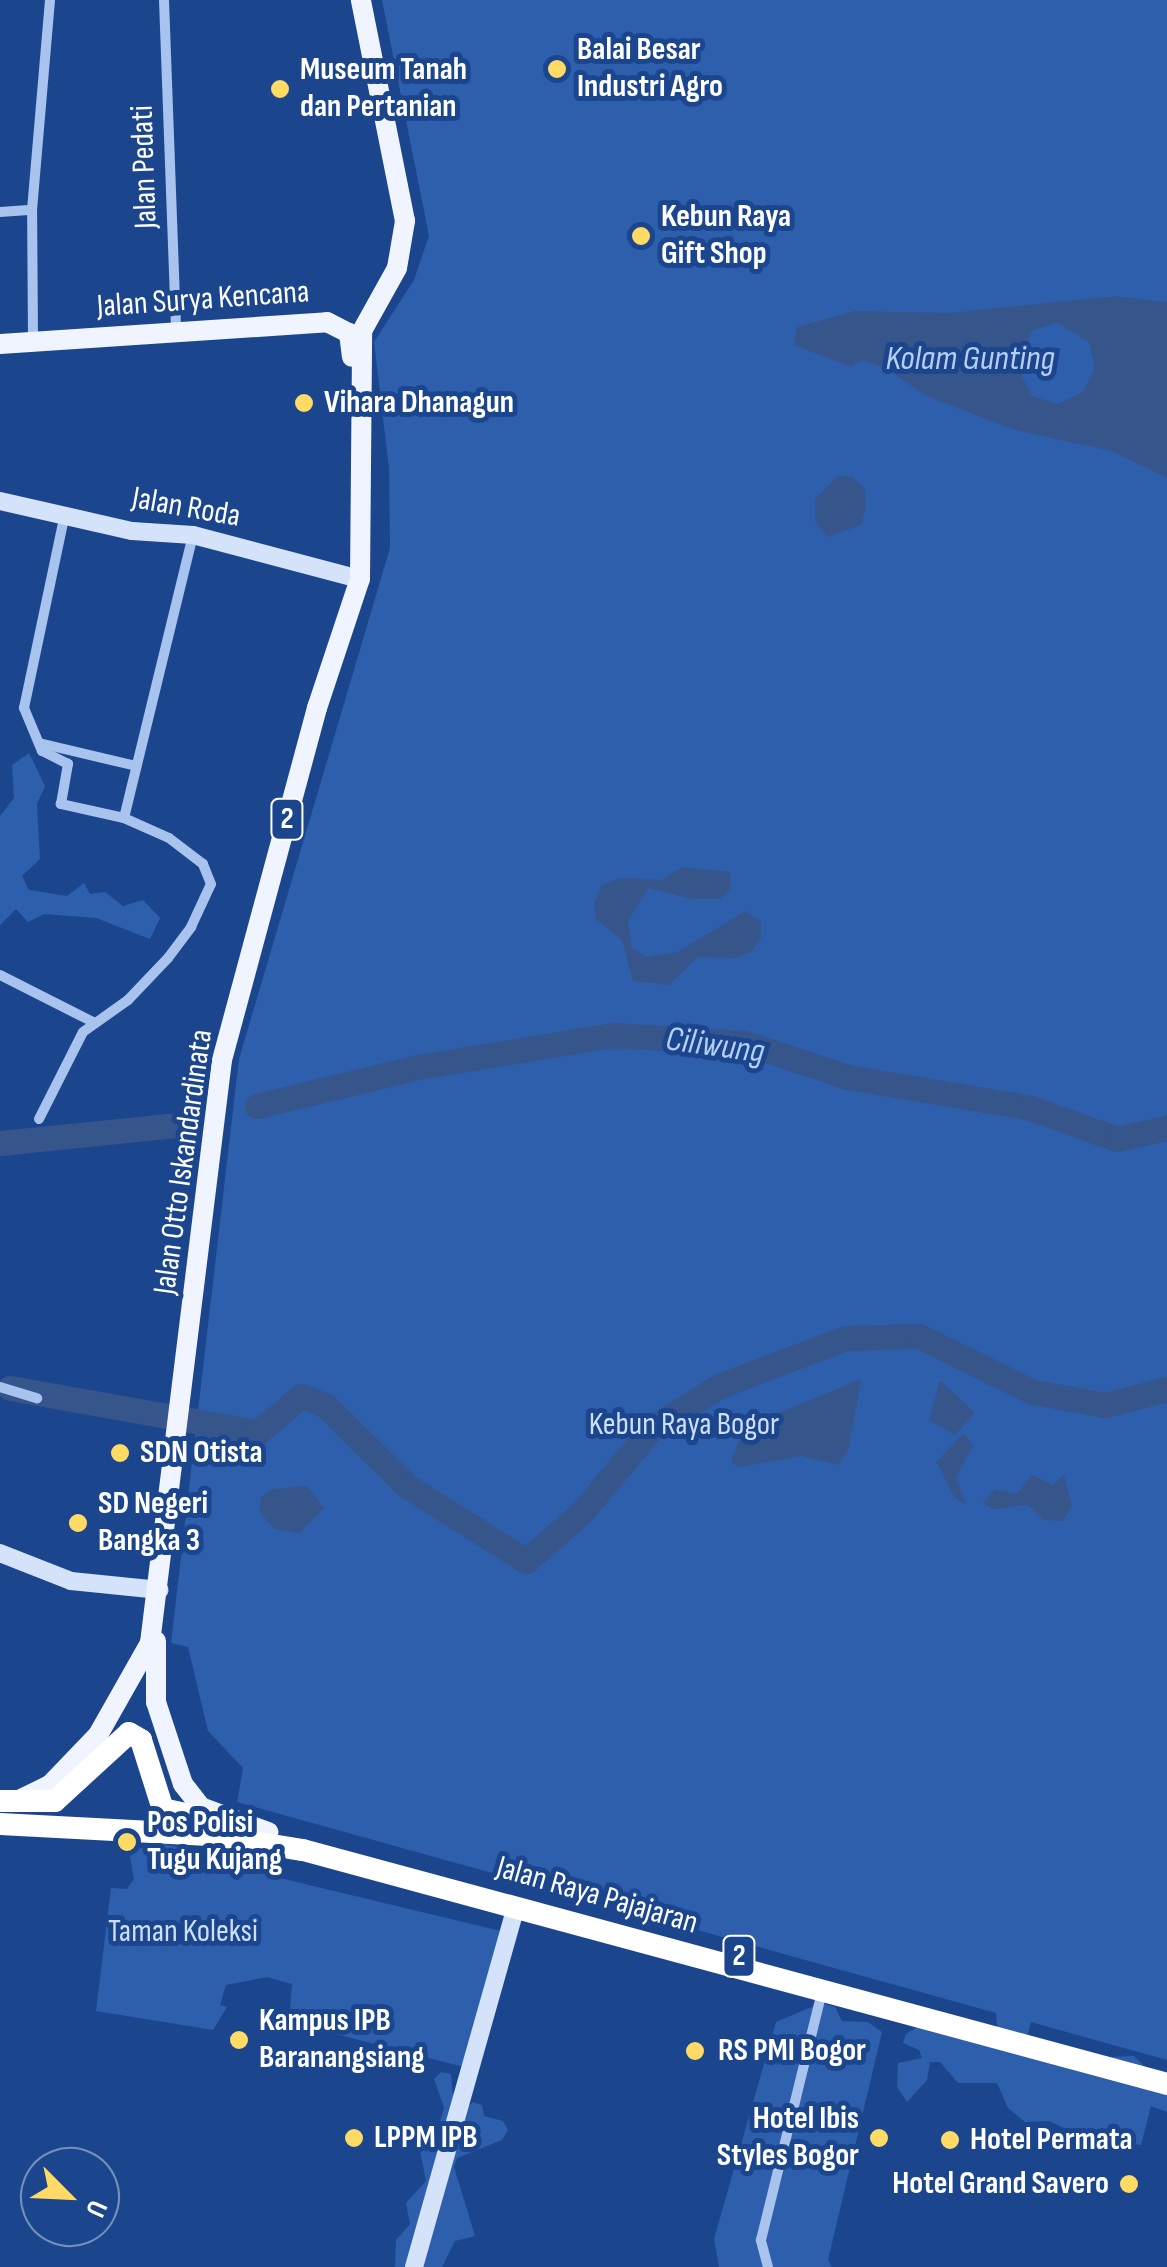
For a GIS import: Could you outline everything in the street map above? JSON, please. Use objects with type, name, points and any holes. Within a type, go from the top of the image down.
[{"type":"highway","name":"2","points":[[9,1801],[55,1800],[117,1739],[135,1734],[167,1821]]},
{"type":"highway","points":[[167,1821],[268,1832],[303,1850]]},
{"type":"highway","name":"Jalan Raya Pajajaran","points":[[0,1824],[167,1821],[303,1850],[1167,2084]]},
{"type":"highway","name":"2","points":[[268,1832],[1167,2071]]},
{"type":"main road","name":"Jalan Otto Iskandardinata","points":[[268,1832],[215,1814],[184,1784],[156,1702],[156,1628],[222,1060],[318,708],[360,580],[366,528],[362,330],[397,268],[405,221],[361,0]]},
{"type":"main road","name":"Jalan Surya Kencana","points":[[0,344],[340,324],[349,333],[361,388]]},
{"type":"main road","name":"Jalan Otto Iskandardinata","points":[[9,1801],[50,1785],[116,1709],[150,1643],[160,1587]]},
{"type":"street","points":[[34,340],[32,210],[50,0]]},
{"type":"street","name":"Jalan Pedati","points":[[164,0],[176,333]]},
{"type":"street","points":[[0,212],[32,210]]},
{"type":"street","name":"Jalan Roda","points":[[0,500],[66,512],[132,531],[193,535],[360,580]]},
{"type":"street","points":[[39,1119],[93,1022],[128,1000],[168,958],[191,927],[211,884],[190,852],[124,818],[61,804],[68,764],[42,752],[24,708],[66,512]]},
{"type":"street","points":[[124,818],[193,535]]},
{"type":"street","points":[[39,744],[136,766]]},
{"type":"street","points":[[0,974],[93,1022]]},
{"type":"street","points":[[0,1388],[37,1398]]},
{"type":"street","points":[[0,1553],[71,1581],[160,1587]]},
{"type":"street","points":[[414,2267],[516,1906]]},
{"type":"street","points":[[768,2267],[761,2240],[822,1990]]},
{"type":"green space","name":"Kebun Raya Bogor","points":[[382,0],[1167,0],[1167,2060],[1031,2022],[1027,2037],[1110,2057],[1134,2056],[1167,2089],[1167,2112],[1151,2106],[1141,2145],[1090,2140],[1049,2121],[1025,2122],[1008,2108],[997,2083],[958,2083],[940,2062],[930,2062],[927,2080],[907,2102],[897,2087],[898,2063],[922,2058],[919,2050],[903,2043],[906,2034],[930,2019],[991,2031],[997,2026],[996,2013],[237,1802],[243,1768],[208,1731],[188,1647],[171,1643],[239,1059],[390,548],[389,468],[374,342],[414,280],[429,236]]},
{"type":"green space","points":[[29,753],[45,786],[37,804],[40,859],[22,876],[29,890],[67,896],[84,883],[90,894],[105,892],[123,906],[143,900],[160,918],[150,939],[96,918],[44,914],[28,922],[16,909],[0,925],[0,816],[14,798],[12,765]]},
{"type":"green space","name":"Taman Koleksi","points":[[157,1843],[278,1865],[276,1877],[509,1933],[468,2068],[289,2022],[292,1984],[267,1977],[226,1985],[220,2005],[227,2007],[213,2030],[96,2011],[111,1888],[127,1889],[134,1879],[129,1852]]},
{"type":"green space","points":[[821,2003],[835,2007],[842,2021],[868,2022],[882,2032],[828,2260],[832,2267],[719,2267],[714,2239],[776,2022]]},
{"type":"green space","points":[[441,2072],[451,2074],[453,2097],[465,2109],[473,2102],[482,2105],[484,2116],[503,2121],[508,2130],[502,2140],[457,2158],[454,2167],[475,2236],[455,2241],[442,2267],[395,2267],[396,2240],[410,2224],[406,2203],[426,2181],[420,2151],[435,2138],[444,2108],[434,2079]]},
{"type":"water","name":"Kolam Gunting","points":[[1116,296],[1167,302],[1167,478],[1112,451],[1015,430],[926,396],[886,368],[862,360],[851,367],[794,345],[797,327],[855,311],[950,313]],"holes":[[[1057,323],[1089,342],[1095,368],[1083,392],[1058,404],[1032,396],[1015,363],[1033,330]]]},
{"type":"water","points":[[838,476],[852,477],[865,489],[866,507],[861,525],[827,537],[815,521],[815,499]]},
{"type":"water","points":[[682,867],[730,872],[731,889],[720,899],[693,899],[648,888],[628,921],[632,948],[647,957],[678,952],[745,911],[761,922],[761,938],[751,952],[734,958],[698,957],[669,985],[633,981],[622,940],[596,919],[594,903],[602,885],[620,878],[663,880]]},
{"type":"water","points":[[861,1379],[849,1448],[838,1465],[802,1456],[738,1467],[731,1462],[738,1442],[760,1421]]},
{"type":"water","points":[[940,1380],[975,1413],[955,1435],[929,1420]]},
{"type":"water","points":[[964,1433],[973,1446],[956,1477],[966,1504],[955,1498],[936,1462]]},
{"type":"water","points":[[1032,1475],[1053,1485],[1064,1475],[1072,1506],[1063,1521],[1043,1520],[1028,1505],[993,1509],[983,1503],[995,1489],[1017,1494]]},
{"type":"water","points":[[307,1486],[324,1508],[299,1533],[274,1529],[259,1511],[261,1497],[273,1489]]},
{"type":"waterway","name":"Ciliwung","points":[[257,1106],[418,1067],[613,1035],[745,1043],[848,1077],[1031,1108],[1116,1139],[1167,1128]]},
{"type":"waterway","name":"Ciliwung","points":[[0,1143],[178,1125]]},
{"type":"waterway","points":[[10,1388],[258,1432],[301,1396],[325,1405],[407,1486],[526,1561],[582,1512],[653,1427],[719,1386],[846,1338],[919,1336],[1033,1392],[1105,1405],[1167,1389]]},
{"type":"tram line","points":[[192,1164],[193,1158]]},
{"type":"place","name":"Balai Besar Industri Agro","points":[[557,69]]},
{"type":"place","name":"Museum Tanah dan Pertanian","points":[[280,89]]},
{"type":"place","name":"Kebun Raya Gift Shop","points":[[641,236]]},
{"type":"place","name":"Vihara Dhanagun","points":[[304,403]]},
{"type":"place","name":"SDN Otista","points":[[120,1453]]},
{"type":"place","name":"SD Negeri Bangka 3","points":[[78,1523]]},
{"type":"place","name":"Pos Polisi Tugu Kujang","points":[[127,1842]]},
{"type":"place","name":"Kampus IPB Baranangsiang","points":[[239,2040]]},
{"type":"place","name":"RS PMI Bogor","points":[[695,2051]]},
{"type":"place","name":"LPPM IPB","points":[[354,2138]]},
{"type":"place","name":"Hotel Ibis Styles Bogor","points":[[879,2138]]},
{"type":"place","name":"Hotel Permata","points":[[950,2140]]},
{"type":"place","name":"Hotel Grand Savero","points":[[1129,2184]]}]
